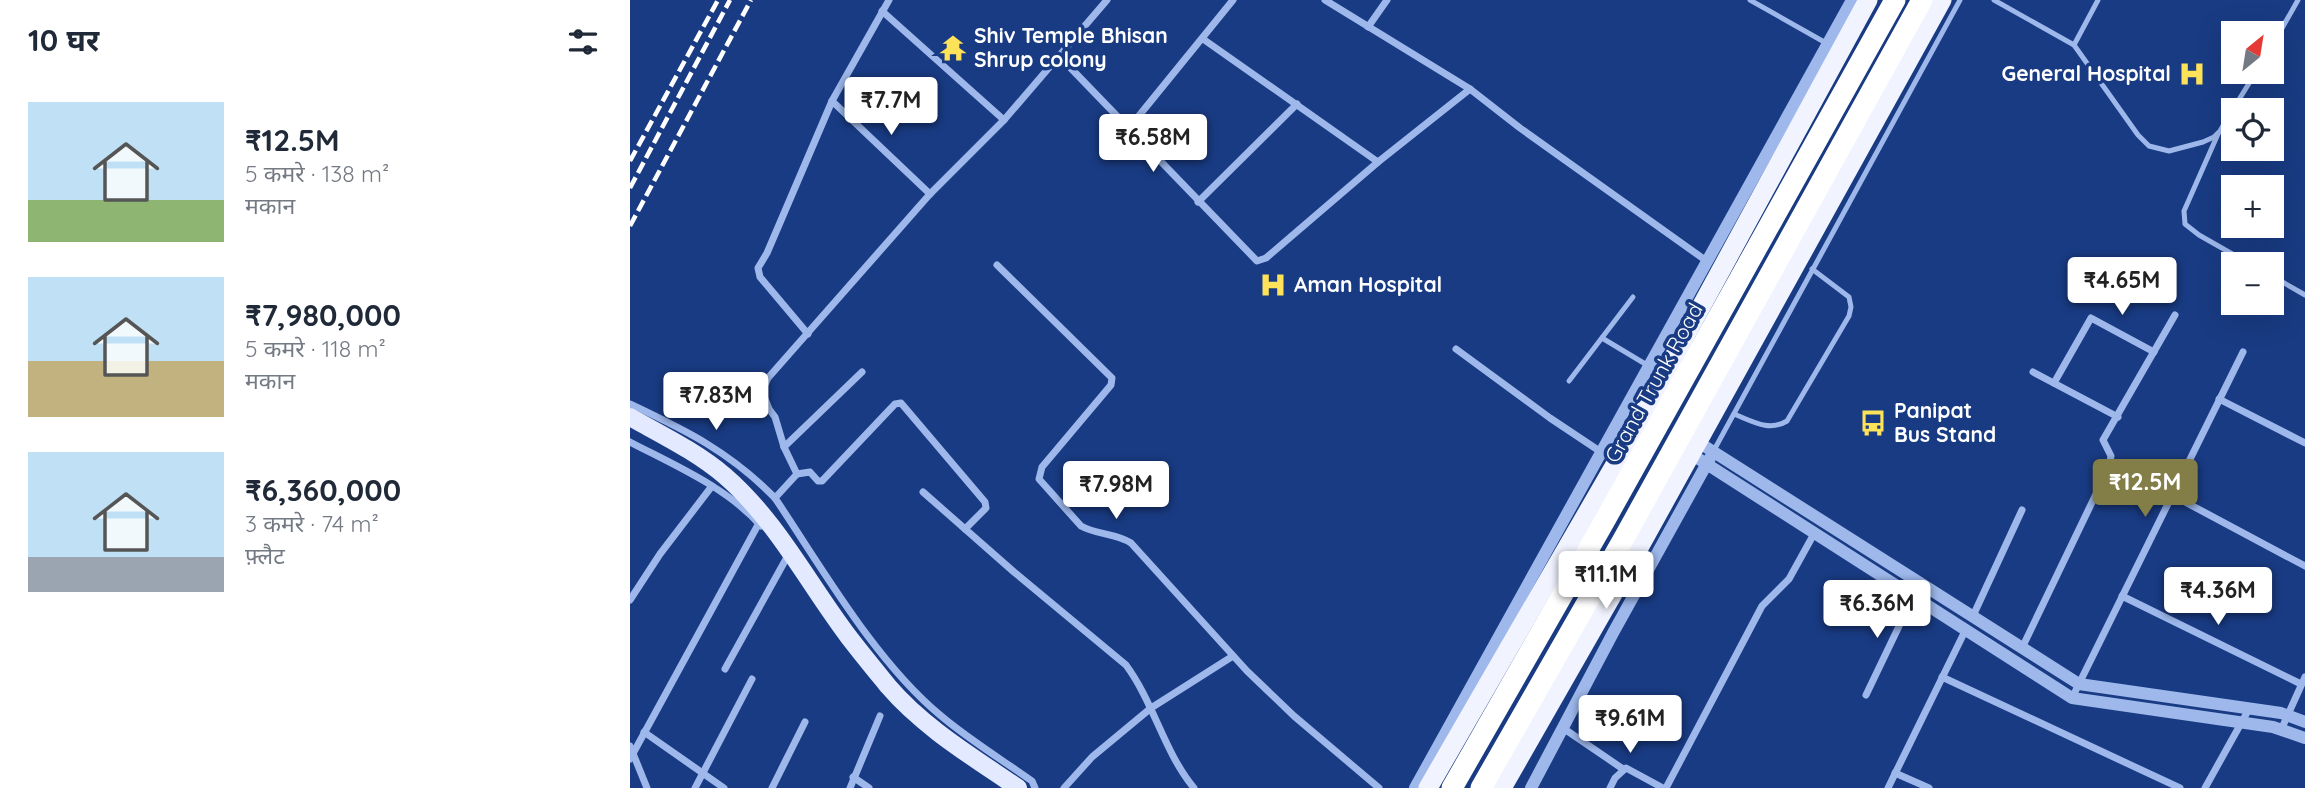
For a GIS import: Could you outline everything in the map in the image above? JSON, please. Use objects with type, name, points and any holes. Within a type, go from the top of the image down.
[{"type":"highway","points":[[1428,788],[1835,48],[1868,0]]},
{"type":"highway","name":"Grand Trunk Road","points":[[1452,788],[1611,510],[1895,0]]},
{"type":"highway","points":[[1481,788],[1624,538],[1922,0]]},
{"type":"highway","points":[[1502,788],[1702,453],[1942,0]]},
{"type":"highway","points":[[1468,719],[1524,751]]},
{"type":"main road","points":[[630,417],[674,441],[725,476],[761,514],[848,636],[890,688],[931,727],[1018,788]]},
{"type":"street","points":[[808,334],[760,277],[758,268],[767,253],[832,101],[889,0]]},
{"type":"street","points":[[797,474],[762,391],[768,377],[930,194],[1004,120],[1107,0]]},
{"type":"street","points":[[1129,128],[1233,0]]},
{"type":"street","points":[[1325,0],[1470,89],[1520,128],[1714,265],[1648,366],[1608,458],[1415,788]]},
{"type":"street","points":[[1368,27],[1387,0]]},
{"type":"street","points":[[1835,48],[1852,0]]},
{"type":"street","points":[[882,11],[1004,120]]},
{"type":"street","points":[[1203,38],[1378,162]]},
{"type":"street","points":[[1060,57],[1255,261],[1266,258],[1378,162],[1470,89]]},
{"type":"street","points":[[832,101],[930,194]]},
{"type":"street","points":[[1198,202],[1297,104]]},
{"type":"street","points":[[997,265],[1112,378],[1111,384],[1042,467],[1039,480],[1081,526],[1125,538],[1131,543],[1233,656],[1294,716],[1379,788]]},
{"type":"street","points":[[2022,649],[2109,467],[2111,456],[2103,440],[2175,315]]},
{"type":"street","points":[[2054,383],[2091,318],[2154,352]]},
{"type":"street","points":[[1456,349],[1608,458]]},
{"type":"street","points":[[2072,698],[2243,352]]},
{"type":"street","points":[[784,447],[862,372]]},
{"type":"street","points":[[2033,372],[2118,417]]},
{"type":"street","points":[[2219,399],[2305,443]]},
{"type":"street","points":[[775,498],[797,474],[810,472],[818,481],[822,481],[895,404],[901,403],[985,502],[986,508],[965,529]]},
{"type":"street","points":[[630,404],[692,433],[751,474],[775,498],[870,638],[902,678],[940,715],[1032,781],[1035,788]]},
{"type":"street","points":[[630,442],[712,486],[745,510],[759,523],[879,688],[926,733],[1003,788]]},
{"type":"street","points":[[1702,453],[1822,519],[2079,684],[2249,709],[2305,722]]},
{"type":"street","points":[[1702,453],[1814,533],[2072,698],[2242,723],[2281,730],[2305,738]]},
{"type":"street","points":[[1531,788],[1702,453]]},
{"type":"street","points":[[630,600],[660,554],[712,486]]},
{"type":"street","points":[[923,492],[1126,665],[1139,682],[1179,768],[1194,788]]},
{"type":"street","points":[[2172,495],[2305,566]]},
{"type":"street","points":[[1888,788],[2022,510]]},
{"type":"street","points":[[1563,728],[1623,769],[1629,769],[1665,788],[1762,607],[1789,579],[1822,519]]},
{"type":"street","points":[[647,788],[631,753],[759,523]]},
{"type":"street","points":[[725,669],[786,559]]},
{"type":"street","points":[[2122,596],[2303,680],[2281,730]]},
{"type":"street","points":[[1866,695],[1913,597]]},
{"type":"street","points":[[1064,788],[1092,757],[1151,708],[1233,656]]},
{"type":"street","points":[[1942,677],[2180,788]]},
{"type":"street","points":[[695,788],[752,679]]},
{"type":"street","points":[[2205,788],[2249,709]]},
{"type":"street","points":[[850,788],[880,716]]},
{"type":"street","points":[[772,788],[805,722]]},
{"type":"street","points":[[644,732],[723,788]]},
{"type":"street","points":[[1610,788],[1623,769]]},
{"type":"street","points":[[1895,773],[1929,788]]},
{"type":"street","points":[[853,777],[869,788]]},
{"type":"lane","points":[[1750,0],[1835,48]]},
{"type":"lane","points":[[1702,453],[1734,414],[1960,0]]},
{"type":"lane","points":[[1994,0],[2074,45],[2138,135],[2149,146],[2169,151],[2203,142],[2220,131]]},
{"type":"lane","points":[[2074,45],[2098,0]]},
{"type":"lane","points":[[2284,25],[2298,0]]},
{"type":"lane","points":[[2220,131],[2184,211],[2185,224],[2229,252]]},
{"type":"lane","points":[[1734,414],[1767,427],[1787,421],[1849,316],[1849,297],[1812,269]]},
{"type":"lane","points":[[2284,283],[2305,295]]},
{"type":"lane","points":[[1569,381],[1633,297]]},
{"type":"lane","points":[[1602,338],[1648,366]]},
{"type":"railway","points":[[630,161],[718,0]]},
{"type":"railway","points":[[630,188],[730,0]]},
{"type":"railway","points":[[630,226],[751,0]]},
{"type":"place","name":"Shiv Temple Bhisan Shrup colony","points":[[953,48]]},
{"type":"place","name":"General Hospital","points":[[2192,74]]},
{"type":"place","name":"Aman Hospital","points":[[1273,285]]},
{"type":"place","name":"Panipat Bus Stand","points":[[1873,423]]}]
